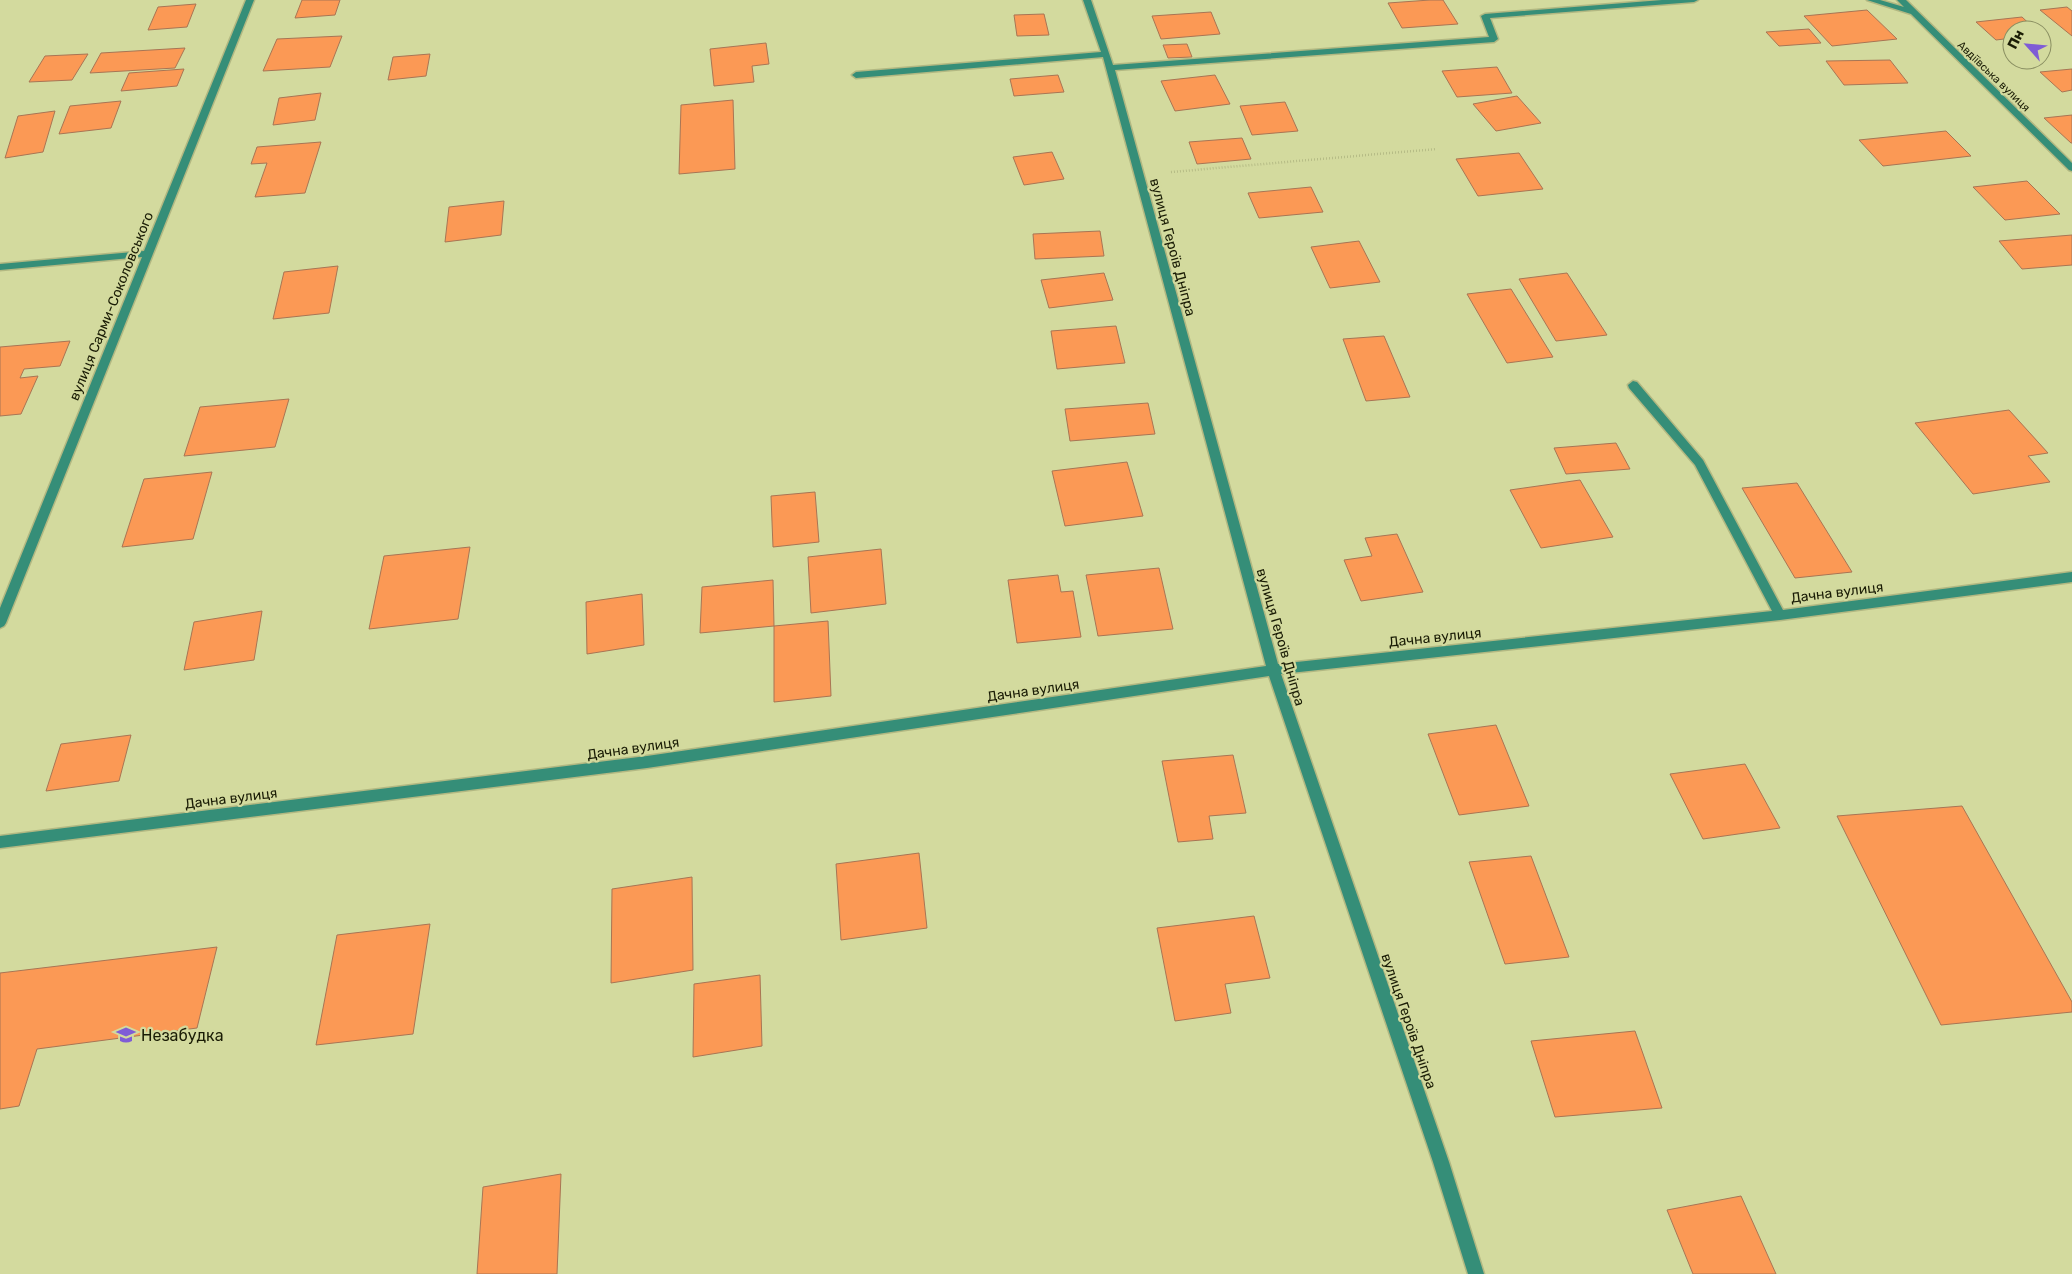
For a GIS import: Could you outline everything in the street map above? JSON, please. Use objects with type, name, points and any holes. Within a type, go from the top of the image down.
[{"type":"street","name":"вулиця Сарми-Соколовського","points":[[0,623],[146,254],[250,0]]},
{"type":"street","name":"вулиця Героїв Дніпра","points":[[1087,0],[1106,54],[1273,670],[1441,1162],[1476,1274]]},
{"type":"street","points":[[1109,68],[1494,40],[1486,16],[1694,0]]},
{"type":"street","points":[[1871,0],[1914,13]]},
{"type":"street","name":"Авдіївська вулиця","points":[[1901,0],[2072,168]]},
{"type":"street","points":[[856,75],[1106,54]]},
{"type":"street","points":[[0,267],[146,254]]},
{"type":"street","points":[[1633,385],[1699,464],[1780,615]]},
{"type":"street","name":"Дачна вулиця","points":[[0,842],[647,762],[1273,670],[1780,615],[2072,577]]},
{"type":"path","points":[[1138,175],[1436,149]]},
{"type":"building","points":[[302,0],[340,0],[335,15],[295,18]]},
{"type":"building","points":[[1443,0],[1458,24],[1402,28],[1388,3]]},
{"type":"building","points":[[196,4],[187,27],[148,30],[158,7]]},
{"type":"building","points":[[2067,7],[2072,11],[2072,36],[2040,10]]},
{"type":"building","points":[[1867,10],[1897,39],[1832,46],[1804,16]]},
{"type":"building","points":[[1211,12],[1220,34],[1161,39],[1152,16]]},
{"type":"building","points":[[1044,14],[1049,35],[1017,36],[1014,15]]},
{"type":"building","points":[[2022,17],[2025,20],[2002,20],[2002,39],[1996,40],[1976,22]]},
{"type":"building","points":[[1809,29],[1821,43],[1779,46],[1766,32]]},
{"type":"building","points":[[342,36],[330,67],[263,71],[277,39]]},
{"type":"building","points":[[766,43],[769,64],[752,66],[754,82],[714,86],[710,49]]},
{"type":"building","points":[[1187,44],[1192,57],[1168,58],[1163,45]]},
{"type":"building","points":[[185,48],[175,68],[90,73],[101,53]]},
{"type":"building","points":[[88,54],[72,80],[29,82],[45,56]]},
{"type":"building","points":[[430,54],[426,76],[388,80],[393,57]]},
{"type":"building","points":[[1890,60],[1908,83],[1844,85],[1826,61]]},
{"type":"building","points":[[1497,67],[1512,93],[1457,97],[1442,71]]},
{"type":"building","points":[[184,69],[177,86],[121,91],[129,73]]},
{"type":"building","points":[[2072,69],[2072,90],[2062,92],[2040,72]]},
{"type":"building","points":[[1058,75],[1064,92],[1014,96],[1010,79]]},
{"type":"building","points":[[1215,75],[1230,104],[1175,111],[1161,81]]},
{"type":"building","points":[[321,93],[315,120],[273,125],[279,98]]},
{"type":"building","points":[[1517,96],[1541,123],[1496,131],[1473,104]]},
{"type":"building","points":[[733,100],[735,169],[679,174],[681,105]]},
{"type":"building","points":[[121,101],[111,128],[59,134],[70,106]]},
{"type":"building","points":[[1285,102],[1298,131],[1252,135],[1240,106]]},
{"type":"building","points":[[55,111],[43,152],[5,158],[18,116]]},
{"type":"building","points":[[2072,115],[2072,143],[2044,118]]},
{"type":"building","points":[[1946,131],[1971,156],[1883,166],[1859,140]]},
{"type":"building","points":[[1242,138],[1251,159],[1197,164],[1189,142]]},
{"type":"building","points":[[321,142],[305,193],[255,197],[267,163],[251,164],[257,147]]},
{"type":"building","points":[[1052,152],[1064,179],[1024,185],[1013,157]]},
{"type":"building","points":[[1519,153],[1543,189],[1478,196],[1456,159]]},
{"type":"building","points":[[2027,181],[2060,214],[2005,220],[1973,187]]},
{"type":"building","points":[[1311,187],[1323,212],[1259,218],[1248,193]]},
{"type":"building","points":[[504,201],[501,235],[445,242],[449,207]]},
{"type":"building","points":[[1100,231],[1104,256],[1035,259],[1033,234]]},
{"type":"building","points":[[2072,235],[2072,265],[2022,269],[1999,241]]},
{"type":"building","points":[[1359,241],[1380,282],[1330,288],[1311,247]]},
{"type":"building","points":[[338,266],[329,313],[273,319],[284,272]]},
{"type":"building","points":[[1104,273],[1113,300],[1049,308],[1041,280]]},
{"type":"building","points":[[1567,273],[1607,335],[1556,341],[1519,279]]},
{"type":"building","points":[[1511,289],[1553,357],[1507,363],[1467,294]]},
{"type":"building","points":[[1116,326],[1125,363],[1057,369],[1051,331]]},
{"type":"building","points":[[1384,336],[1410,397],[1366,401],[1343,339]]},
{"type":"building","points":[[70,341],[60,366],[24,369],[20,378],[38,376],[21,414],[0,416],[0,347]]},
{"type":"building","points":[[289,399],[275,447],[184,456],[200,407]]},
{"type":"building","points":[[1148,403],[1155,434],[1070,441],[1065,409]]},
{"type":"building","points":[[2009,410],[2048,453],[2028,456],[2050,482],[1973,494],[1915,423]]},
{"type":"building","points":[[1616,443],[1630,469],[1566,474],[1554,448]]},
{"type":"building","points":[[1127,462],[1143,516],[1065,526],[1052,471]]},
{"type":"building","points":[[212,472],[193,539],[122,547],[144,479]]},
{"type":"building","points":[[1580,480],[1613,537],[1541,548],[1510,490]]},
{"type":"building","points":[[1797,483],[1852,572],[1795,578],[1742,488]]},
{"type":"building","points":[[815,492],[819,542],[773,547],[771,496]]},
{"type":"building","points":[[1397,534],[1423,592],[1361,601],[1344,560],[1372,556],[1365,538]]},
{"type":"building","points":[[470,547],[458,619],[369,629],[384,556]]},
{"type":"building","points":[[881,549],[886,604],[811,613],[808,557]]},
{"type":"building","points":[[1159,568],[1173,629],[1098,636],[1086,575]]},
{"type":"building","points":[[1058,575],[1061,592],[1073,591],[1081,637],[1017,643],[1008,580]]},
{"type":"building","points":[[773,580],[774,626],[700,633],[702,587]]},
{"type":"building","points":[[642,594],[644,645],[587,654],[586,602]]},
{"type":"building","points":[[262,611],[254,660],[184,670],[194,622]]},
{"type":"building","points":[[828,621],[831,696],[774,702],[774,626]]},
{"type":"building","points":[[1496,725],[1529,806],[1459,815],[1428,734]]},
{"type":"building","points":[[131,735],[119,781],[46,791],[61,744]]},
{"type":"building","points":[[1233,755],[1246,813],[1209,816],[1213,839],[1178,842],[1162,761]]},
{"type":"building","points":[[1745,764],[1780,828],[1703,839],[1670,774]]},
{"type":"building","points":[[1962,806],[2072,1002],[2072,1012],[1941,1025],[1837,816]]},
{"type":"building","points":[[919,853],[927,928],[841,940],[836,864]]},
{"type":"building","points":[[1531,856],[1569,957],[1505,964],[1469,862]]},
{"type":"building","points":[[692,877],[693,970],[611,983],[612,889]]},
{"type":"building","points":[[1254,916],[1270,978],[1225,984],[1231,1013],[1175,1021],[1157,928]]},
{"type":"building","points":[[430,924],[413,1034],[316,1045],[337,935]]},
{"type":"building","points":[[217,947],[197,1028],[37,1049],[19,1106],[0,1109],[0,973]]},
{"type":"building","points":[[760,975],[762,1046],[693,1057],[694,984]]},
{"type":"building","points":[[1635,1031],[1662,1108],[1555,1117],[1531,1041]]},
{"type":"building","points":[[561,1174],[557,1274],[477,1274],[483,1187]]},
{"type":"building","points":[[1741,1196],[1776,1274],[1693,1274],[1667,1210]]},
{"type":"place","name":"Незабудка","points":[[126,1035]]}]
